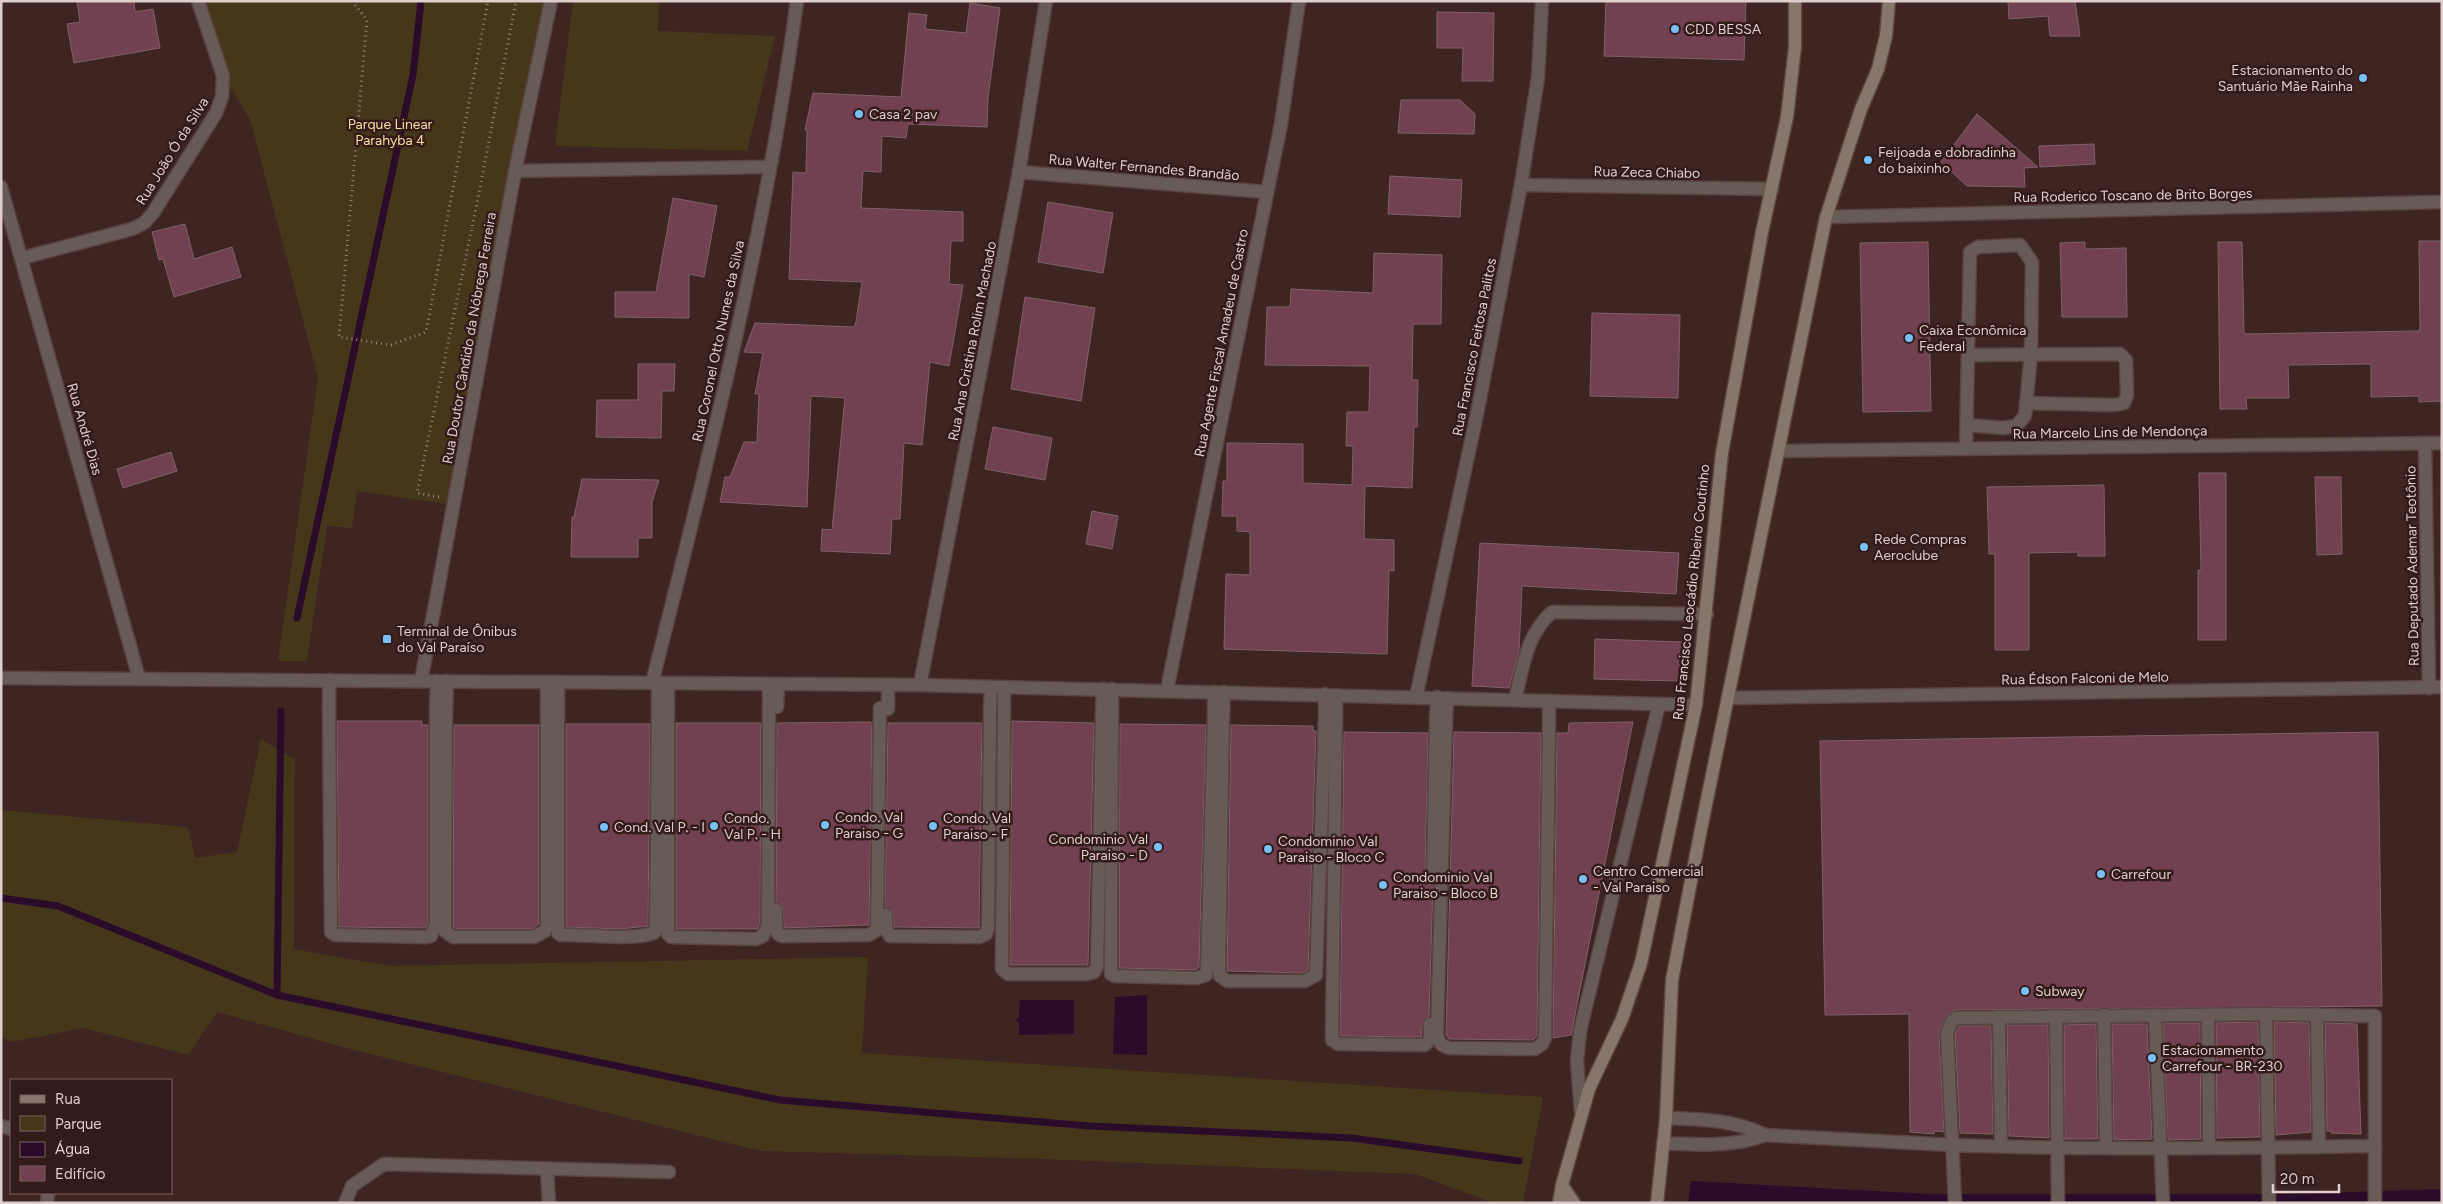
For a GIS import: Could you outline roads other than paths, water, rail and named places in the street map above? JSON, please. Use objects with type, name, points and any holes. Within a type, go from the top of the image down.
[{"type":"main road","name":"Rua Francisco Leocádio Ribeiro Coutinho","points":[[1559,1203],[1581,1112],[1597,1069],[1622,1018],[1641,963],[1696,705],[1707,614],[1722,453],[1746,318],[1787,117],[1795,47],[1795,1]]},
{"type":"main road","points":[[1656,1203],[1666,1118],[1672,980],[1826,217],[1861,110],[1878,69],[1886,36],[1889,1]]},
{"type":"main road","points":[[1562,1185],[1574,1203]]},
{"type":"main road","points":[[1647,1203],[1658,1188]]},
{"type":"street","name":"Rua João Ó da Silva","points":[[22,258],[132,229],[144,223],[153,213],[216,113],[222,98],[223,76],[198,1]]},
{"type":"street","name":"Rua Doutor Cândido da Nóbrega Ferreira","points":[[421,681],[515,171],[551,1]]},
{"type":"street","name":"Rua Coronel Otto Nunes da Silva","points":[[663,708],[659,683],[718,420],[770,167],[788,70],[797,1]]},
{"type":"street","name":"Rua Ana Cristina Rolim Machado","points":[[920,685],[1019,172],[1046,1]]},
{"type":"street","name":"Rua Agente Fiscal Amadeu de Castro","points":[[1168,690],[1281,124],[1299,1]]},
{"type":"street","name":"Rua Francisco Feitosa Palitos","points":[[1416,696],[1477,414],[1521,185],[1538,77],[1542,1]]},
{"type":"street","points":[[515,171],[770,167]]},
{"type":"street","name":"Rua Walter Fernandes Brandão","points":[[1019,172],[1267,192]]},
{"type":"street","name":"Rua Zeca Chiabo","points":[[1521,185],[1772,189]]},
{"type":"street","name":"Rua André Dias","points":[[1,187],[139,678]]},
{"type":"street","name":"Rua Roderico Toscano de Brito Borges","points":[[1826,217],[2442,202]]},
{"type":"street","points":[[1966,448],[1970,252],[1978,247],[2020,245],[2032,262],[2031,354],[2025,416],[2016,426],[2003,428],[1967,426]]},
{"type":"street","points":[[1968,355],[2120,354],[2126,360],[2127,395],[2124,403],[2114,405],[2026,404]]},
{"type":"street","name":"Rua Deputado Ademar Teotônio","points":[[2425,443],[2436,688]]},
{"type":"street","name":"Rua Marcelo Lins de Mendonça","points":[[1778,451],[2442,443]]},
{"type":"street","points":[[1515,700],[1528,646],[1539,622],[1552,612],[1707,614]]},
{"type":"street","points":[[1,678],[920,685],[1416,696],[1696,705]]},
{"type":"street","points":[[328,680],[331,932],[335,935],[425,937],[431,936],[436,925],[442,681]]},
{"type":"street","points":[[441,710],[446,931],[453,936],[534,937],[545,931],[547,926],[552,682]]},
{"type":"street","points":[[663,708],[668,934],[671,937],[756,939],[762,936],[768,924],[774,684]]},
{"type":"street","points":[[884,685],[886,929],[890,936],[979,937],[986,934],[988,928],[990,711],[998,687]]},
{"type":"street","points":[[998,687],[1004,711],[1002,969],[1008,974],[1087,974],[1094,972],[1097,966],[1108,689]]},
{"type":"street","name":"Rua Édson Falconi de Melo","points":[[1728,698],[2436,688]]},
{"type":"street","points":[[1107,713],[1111,974],[1115,976],[1202,978],[1206,975],[1207,968],[1219,692]]},
{"type":"street","points":[[1330,694],[1332,1040],[1338,1044],[1425,1045],[1430,1039],[1442,698]]},
{"type":"street","points":[[1441,720],[1437,1034],[1442,1046],[1450,1048],[1535,1049],[1542,1044],[1545,1038],[1549,701]]},
{"type":"street","points":[[1581,1112],[1577,1061],[1580,1030],[1659,704]]},
{"type":"street","points":[[552,710],[558,933],[561,935],[630,935],[650,934],[654,933],[656,929],[663,708]]},
{"type":"street","points":[[773,708],[776,929],[778,934],[782,936],[869,935],[877,930],[884,709]]},
{"type":"street","points":[[1218,715],[1220,976],[1227,982],[1305,981],[1316,975],[1330,718]]},
{"type":"street","points":[[2266,1014],[2270,1203]]},
{"type":"street","points":[[2317,1014],[2319,1147]]},
{"type":"street","points":[[1955,1198],[1948,1033],[1951,1022],[1956,1018],[2317,1014],[2374,1015],[2376,1017],[2375,1203]]},
{"type":"street","points":[[2104,1015],[2106,1147]]},
{"type":"street","points":[[2155,1015],[2163,1197]]},
{"type":"street","points":[[2208,1015],[2209,1148]]},
{"type":"street","points":[[2056,1016],[2058,1197]]},
{"type":"street","points":[[1999,1017],[2001,1146]]},
{"type":"street","points":[[1666,1118],[1726,1123],[1752,1128],[1766,1134],[1952,1145],[2160,1148],[2375,1146]]},
{"type":"street","points":[[1663,1143],[1737,1142],[1752,1140],[1766,1134]]},
{"type":"street","points":[[345,1203],[352,1186],[384,1164],[669,1172]]},
{"type":"street","points":[[547,1169],[549,1203]]},
{"type":"water","points":[[1147,995],[1147,1055],[1113,1054],[1115,997]]},
{"type":"water","points":[[1020,1000],[1074,1000],[1074,1034],[1019,1035],[1019,1021],[1016,1021],[1019,1018]]},
{"type":"water","points":[[1691,1181],[1930,1194],[2291,1194],[2442,1189],[2442,1203],[1688,1203]]},
{"type":"waterway","points":[[297,618],[413,75],[421,1]]},
{"type":"waterway","points":[[277,995],[281,711]]},
{"type":"waterway","points":[[1,898],[58,906],[277,995],[780,1100],[1089,1126],[1352,1138],[1519,1161]]},
{"type":"place","name":"CDD BESSA","points":[[1675,29]]},
{"type":"place","name":"Estacionamento do Santuário Mãe Rainha","points":[[2363,78]]},
{"type":"place","name":"Casa 2 pav","points":[[859,114]]},
{"type":"place","name":"Feijoada e dobradinha do baixinho","points":[[1868,160]]},
{"type":"place","name":"Caixa Econômica Federal","points":[[1909,338]]},
{"type":"place","name":"Rede Compras Aeroclube","points":[[1864,547]]},
{"type":"place","name":"Terminal de Ônibus do Val Paraíso","points":[[387,639]]},
{"type":"place","name":"Condo. Val Paraiso - G","points":[[825,825]]},
{"type":"place","name":"Condo. Val P. - H","points":[[714,826]]},
{"type":"place","name":"Condo. Val Paraiso - F","points":[[933,826]]},
{"type":"place","name":"Cond. Val P. - I","points":[[604,827]]},
{"type":"place","name":"Condominio Val Paraiso - D","points":[[1158,847]]},
{"type":"place","name":"Condominio Val Paraiso - Bloco C","points":[[1268,849]]},
{"type":"place","name":"Carrefour","points":[[2101,874]]},
{"type":"place","name":"Centro Comercial - Val Paraiso","points":[[1583,879]]},
{"type":"place","name":"Condominio Val Paraiso - Bloco B","points":[[1383,885]]},
{"type":"place","name":"Subway","points":[[2025,991]]},
{"type":"place","name":"Estacionamento Carrefour - BR-230","points":[[2152,1058]]},
{"type":"park label","name":"Parque Linear Parahyba 4","points":[[390,132]]}]
